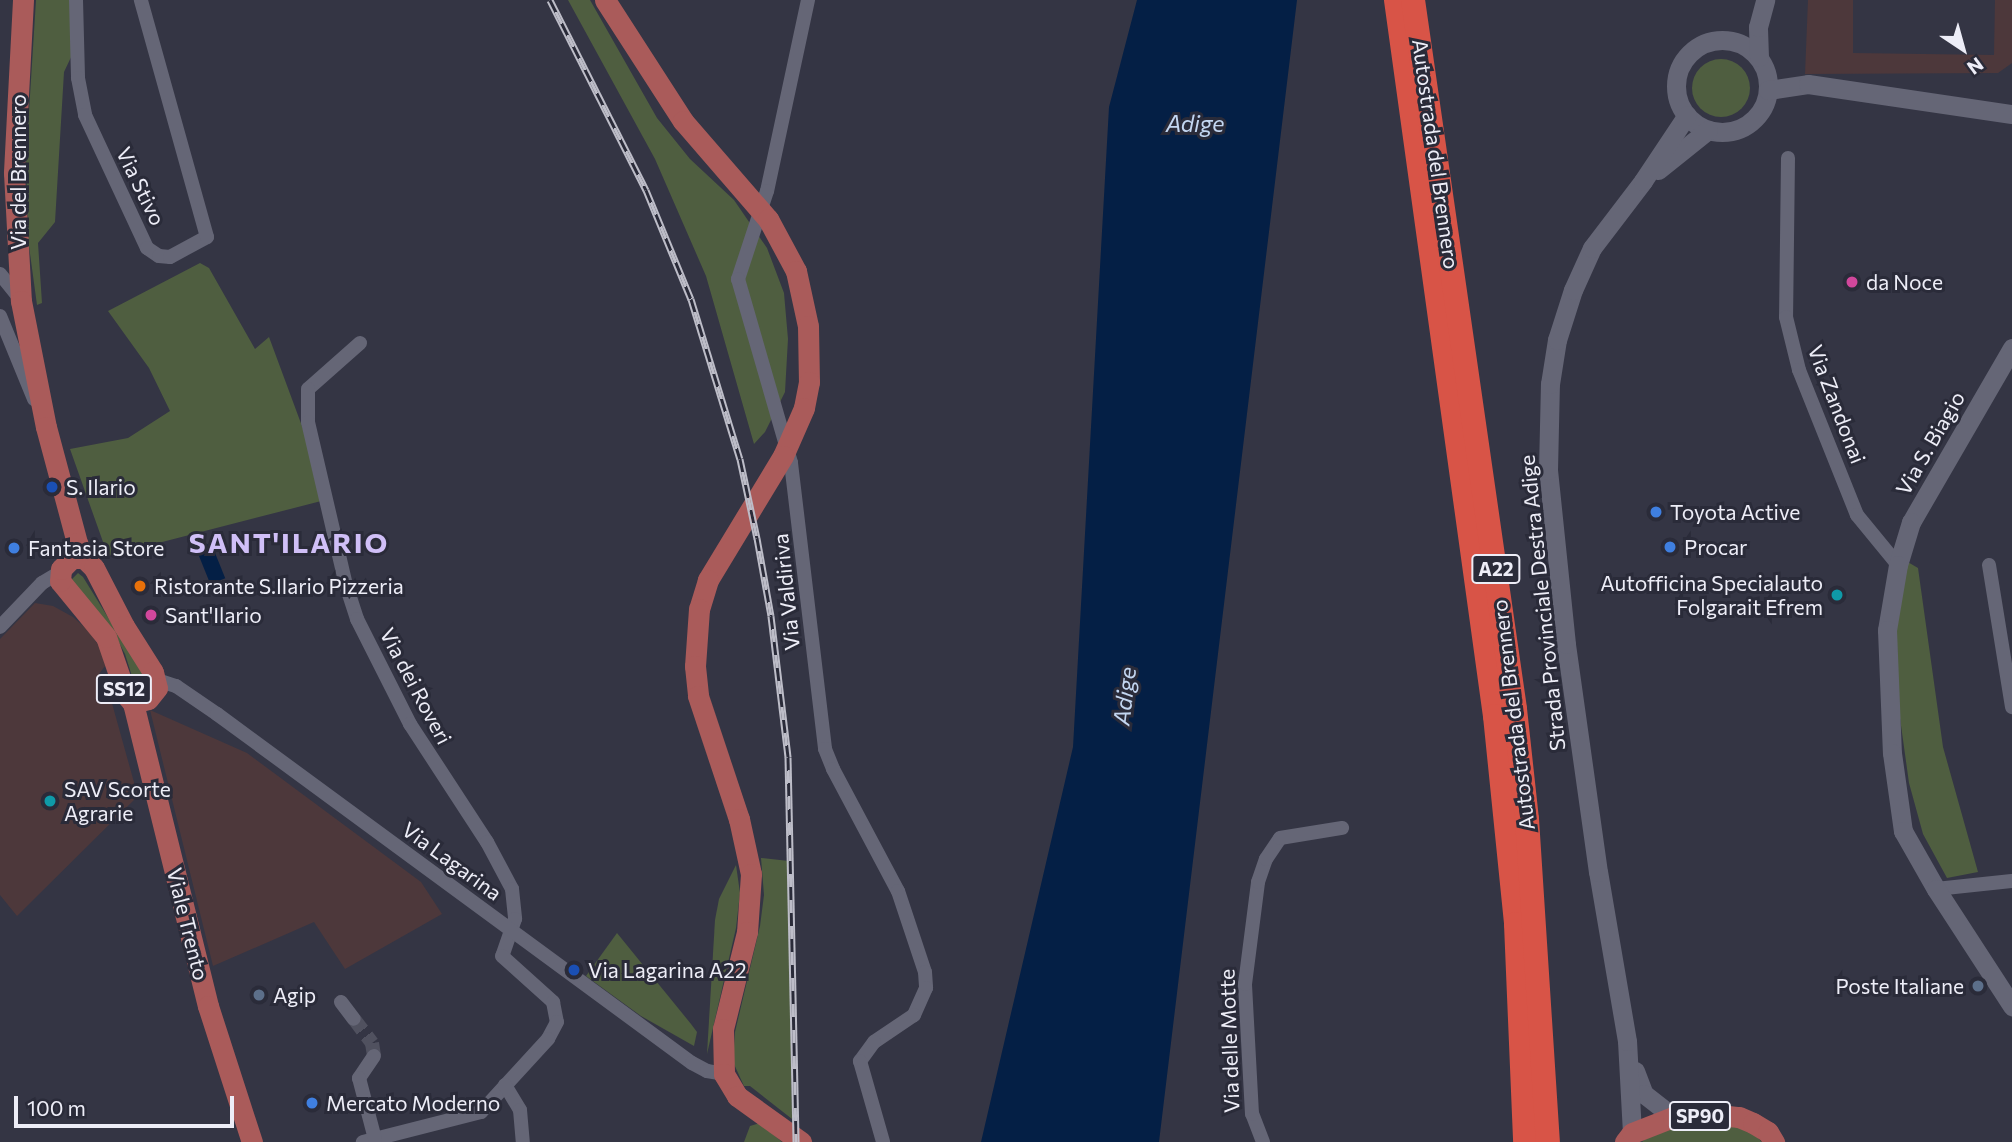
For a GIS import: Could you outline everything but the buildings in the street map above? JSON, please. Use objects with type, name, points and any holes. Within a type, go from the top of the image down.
[{"type":"highway","name":"Autostrada del Brennero","points":[[1396,0],[1495,716],[1516,923],[1517,1002],[1525,1142]]},
{"type":"highway","name":"Autostrada del Brennero","points":[[1413,0],[1515,709],[1527,819],[1548,1142]]},
{"type":"highway","points":[[1515,1142],[1517,1002]]},
{"type":"main road","name":"Via del Brennero","points":[[23,0],[14,173],[22,301],[46,427]]},
{"type":"main road","points":[[605,0],[682,121],[768,219],[796,271],[809,340],[809,382],[798,428],[719,557],[699,609],[696,635],[698,696],[739,820],[751,874],[747,932],[723,1029],[724,1074],[737,1096],[801,1142]]},
{"type":"main road","points":[[1737,42],[1757,0]]},
{"type":"main road","points":[[1759,57],[1737,42],[1723,40],[1708,42],[1695,49],[1684,60],[1678,73],[1676,88],[1687,115],[1708,130],[1722,132],[1748,124],[1765,103],[1768,78],[1759,57],[1758,27],[1765,0]]},
{"type":"main road","points":[[1768,90],[1808,84],[2012,114]]},
{"type":"main road","name":"Strada Provinciale Destra Adige","points":[[1673,1117],[1644,1094],[1627,1041],[1598,872],[1566,644],[1548,470],[1548,426],[1557,341],[1573,290],[1592,248],[1643,181],[1687,115]]},
{"type":"main road","name":"Strada Provinciale Destra Adige","points":[[1643,181],[1708,130]]},
{"type":"main road","name":"Via S. Biagio","points":[[2012,348],[1911,522],[1898,565],[1886,630],[1892,754],[1903,831],[1936,889],[2012,1006]]},
{"type":"main road","name":"SS12","points":[[46,427],[77,543],[157,680],[154,694],[140,703],[133,703]]},
{"type":"main road","points":[[60,572],[72,558],[84,558]]},
{"type":"main road","name":"Viale Trento","points":[[60,572],[60,581],[67,593],[106,637],[126,695],[133,703],[208,1006],[252,1142]]},
{"type":"main road","name":"Strada Provinciale Destra Adige","points":[[1627,1041],[1629,1137]]},
{"type":"main road","name":"SP90","points":[[1629,1137],[1673,1117],[1739,1117],[1768,1132],[1774,1142]]},
{"type":"street","name":"Via Stivo","points":[[76,0],[78,78],[85,116],[147,248],[159,256],[170,257],[207,237],[141,0]]},
{"type":"street","name":"Via Valdiriva","points":[[808,0],[767,191],[738,279],[791,463],[825,749],[898,891],[925,972],[926,988],[914,1015],[874,1042],[860,1061],[883,1142]]},
{"type":"street","name":"Via Zandonai","points":[[1788,158],[1786,317],[1799,370],[1857,515],[1898,565]]},
{"type":"street","points":[[0,274],[22,301]]},
{"type":"street","points":[[0,316],[46,427]]},
{"type":"street","name":"Via dei Roveri","points":[[360,343],[308,389],[308,422],[334,538],[357,619],[387,683],[425,751],[487,842],[512,889],[515,919],[509,929],[502,956],[552,1002],[557,1022],[548,1040],[505,1085]]},
{"type":"street","points":[[1989,565],[2012,707]]},
{"type":"street","points":[[0,627],[42,583],[60,572]]},
{"type":"street","points":[[32,596],[50,592],[67,593]]},
{"type":"street","name":"Via Lagarina","points":[[157,680],[176,686],[217,714],[692,1063],[707,1071],[724,1074]]},
{"type":"street","name":"Via delle Motte","points":[[1264,1142],[1252,1114],[1245,984],[1258,882],[1266,859],[1280,838],[1342,828]]},
{"type":"street","points":[[1936,889],[2012,881]]},
{"type":"street","points":[[341,1002],[354,1019]]},
{"type":"street","points":[[374,1056],[359,1077],[369,1140],[481,1112],[505,1085],[520,1110],[523,1142]]},
{"type":"shaded area","points":[[1808,0],[1853,0],[1853,53],[1994,55],[1995,0],[2012,0],[2012,63],[1998,73],[1805,74]]},
{"type":"shaded area","points":[[35,603],[53,606],[73,617],[89,631],[102,651],[105,666],[99,674],[103,686],[108,689],[137,793],[134,800],[17,916],[0,895],[0,639]]},
{"type":"shaded area","points":[[150,710],[247,753],[421,882],[442,914],[345,969],[314,922],[213,966]]},
{"type":"green space","points":[[36,0],[72,0],[73,53],[64,72],[55,222],[38,243],[42,303],[37,305],[28,239],[26,159]]},
{"type":"green space","points":[[568,0],[590,0],[657,118],[690,159],[734,200],[767,248],[784,293],[788,339],[785,392],[765,432],[754,444],[706,276],[655,159]]},
{"type":"green space","points":[[1721,59],[1732,61],[1745,72],[1750,88],[1748,99],[1737,112],[1721,117],[1710,115],[1697,104],[1692,88],[1694,77],[1705,64]]},
{"type":"green space","points":[[200,263],[209,268],[255,349],[269,337],[329,499],[108,556],[70,449],[128,438],[170,411],[149,368],[108,311]]},
{"type":"green space","points":[[1906,561],[1918,568],[1943,747],[1978,872],[1947,878],[1923,834],[1909,783],[1899,711],[1896,615]]},
{"type":"green space","points":[[78,573],[148,682],[147,688],[136,689],[125,654],[113,631],[71,580]]},
{"type":"green space","points":[[761,858],[789,861],[792,1119],[750,1086],[744,1086],[733,1062],[735,1032],[760,926],[764,895]]},
{"type":"green space","points":[[736,865],[740,893],[736,928],[707,1054],[715,920],[719,899]]},
{"type":"green space","points":[[617,933],[697,1032],[694,1046],[641,1016],[586,976]]},
{"type":"green space","points":[[760,1123],[782,1142],[744,1142],[750,1126]]},
{"type":"green space","points":[[1693,1124],[1730,1125],[1750,1130],[1762,1142],[1642,1142],[1650,1133]]},
{"type":"water","name":"Adige","points":[[1137,0],[1297,0],[1159,1142],[981,1142],[1073,747],[1109,107]]},
{"type":"water","points":[[211,543],[225,578],[210,584],[196,549]]},
{"type":"tunnel","points":[[354,1019],[372,1043],[374,1056]]},
{"type":"railway","points":[[550,0],[646,190],[691,299],[740,459],[771,616],[788,757],[796,1142]]},
{"type":"place","name":"da Noce","points":[[1852,282]]},
{"type":"place","name":"S. Ilario","points":[[52,487]]},
{"type":"place","name":"Toyota Active","points":[[1656,512]]},
{"type":"place","name":"Procar","points":[[1670,547]]},
{"type":"place","name":"Fantasia Store","points":[[14,548]]},
{"type":"place","name":"Ristorante S.Ilario Pizzeria","points":[[140,586]]},
{"type":"place","name":"Autofficina Specialauto Folgarait Efrem","points":[[1837,595]]},
{"type":"place","name":"Sant'Ilario","points":[[151,615]]},
{"type":"place","name":"SAV Scorte Agrarie","points":[[50,801]]},
{"type":"place","name":"Via Lagarina A22","points":[[574,970]]},
{"type":"place","name":"Poste Italiane","points":[[1978,986]]},
{"type":"place","name":"Agip","points":[[259,995]]},
{"type":"place","name":"Mercato Moderno","points":[[312,1103]]},
{"type":"district","name":"SANT'ILARIO","points":[[289,542]]}]
